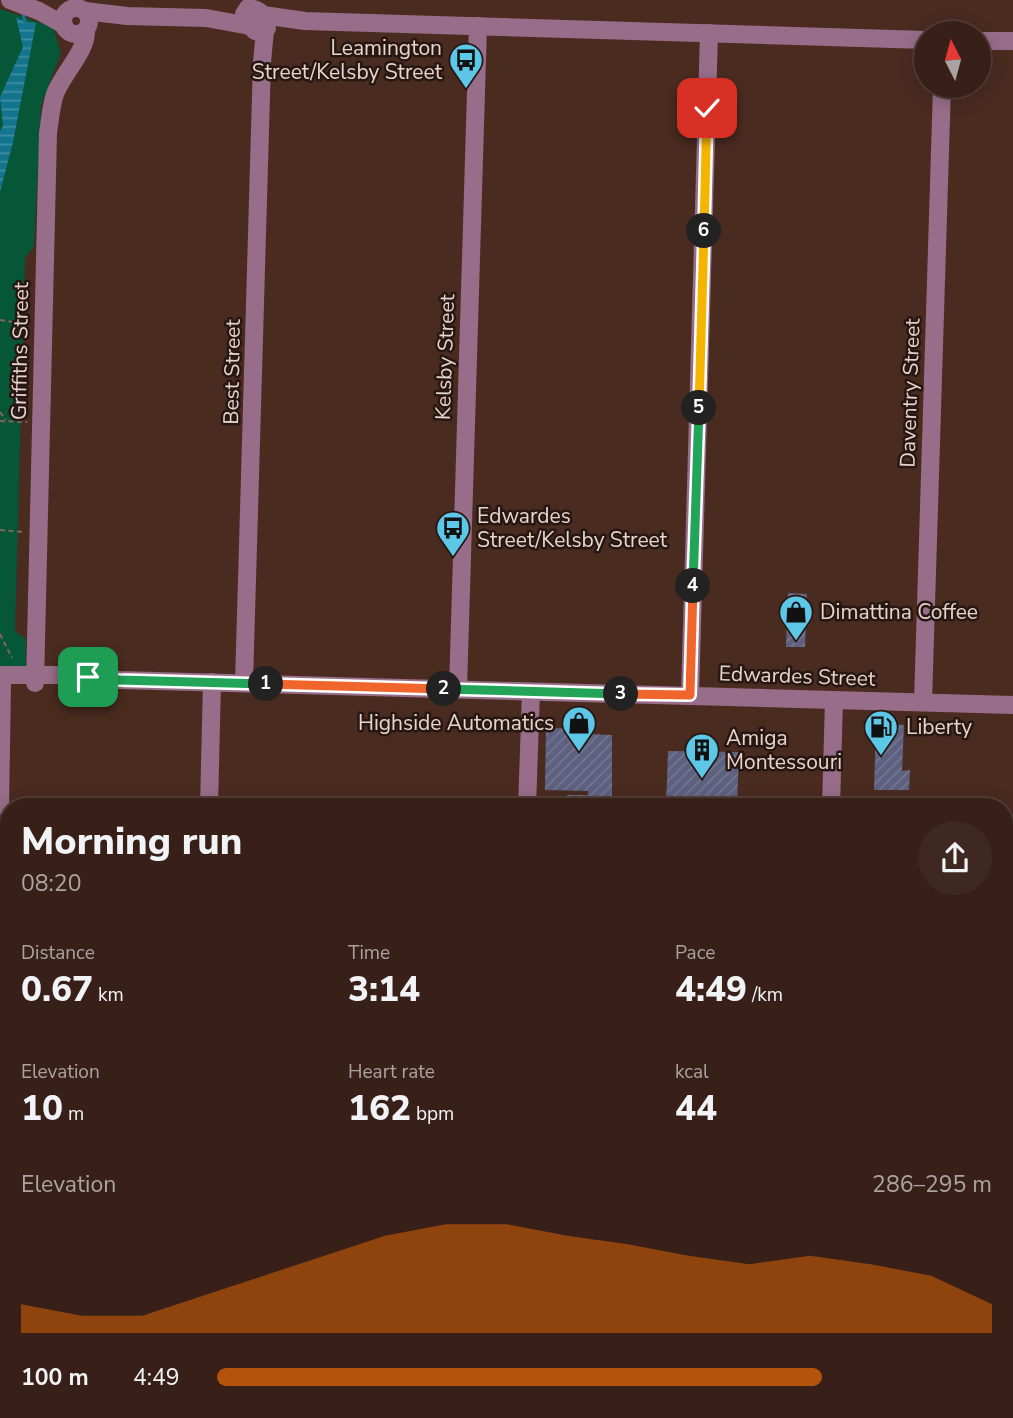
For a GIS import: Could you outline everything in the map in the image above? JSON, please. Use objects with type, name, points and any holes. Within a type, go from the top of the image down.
[{"type":"street","points":[[10,0],[76,22],[127,16],[255,16],[305,21],[914,40]]},
{"type":"street","name":"Best Street","points":[[244,683],[262,62],[255,16]]},
{"type":"street","name":"Griffiths Street","points":[[35,678],[48,133],[55,94],[69,66],[76,22]]},
{"type":"street","name":"Kelsby Street","points":[[458,689],[478,26]]},
{"type":"street","points":[[690,695],[709,33]]},
{"type":"street","points":[[991,41],[1013,41]]},
{"type":"street","name":"Daventry Street","points":[[923,702],[942,98]]},
{"type":"street","name":"Edwardes Street","points":[[1,681],[35,678],[212,682],[1013,705]]},
{"type":"street","points":[[0,798],[1,681]]},
{"type":"street","points":[[208,798],[212,682]]},
{"type":"street","points":[[527,798],[531,692]]},
{"type":"street","points":[[831,798],[834,700]]},
{"type":"path","points":[[0,320],[43,326]]},
{"type":"path","points":[[0,412],[8,421]]},
{"type":"path","points":[[0,421],[20,422]]},
{"type":"path","points":[[0,530],[38,534]]},
{"type":"path","points":[[0,634],[13,660]]},
{"type":"green space","points":[[0,9],[53,27],[61,53],[41,106],[34,246],[25,258],[15,631],[26,639],[26,666],[0,669]]},
{"type":"water","points":[[16,17],[25,22],[36,23],[13,142],[0,192],[0,131],[3,126],[0,97],[23,47]]},
{"type":"building","points":[[788,593],[807,594],[805,647],[786,647]]},
{"type":"building","points":[[876,724],[904,725],[902,771],[910,770],[909,790],[874,790]]},
{"type":"building","name":"Highside Automatics","points":[[546,728],[589,729],[589,734],[612,735],[612,798],[567,798],[567,795],[588,795],[588,791],[545,790]]},
{"type":"building","name":"Amiga Montessouri","points":[[668,751],[739,752],[737,798],[666,798]]},
{"type":"waterway","points":[[22,10],[25,22]]},
{"type":"place","name":"Leamington Street/Kelsby Street","points":[[466,90]]},
{"type":"place","name":"Edwardes Street/Kelsby Street","points":[[453,558]]},
{"type":"place","name":"Dimattina Coffee","points":[[796,642]]},
{"type":"place","name":"Highside Automatics","points":[[579,753]]},
{"type":"place","name":"Liberty","points":[[881,757]]},
{"type":"place","name":"Amiga Montessouri","points":[[702,780]]},
{"type":"route","points":[[88,677],[690,695],[707,108]]}]
